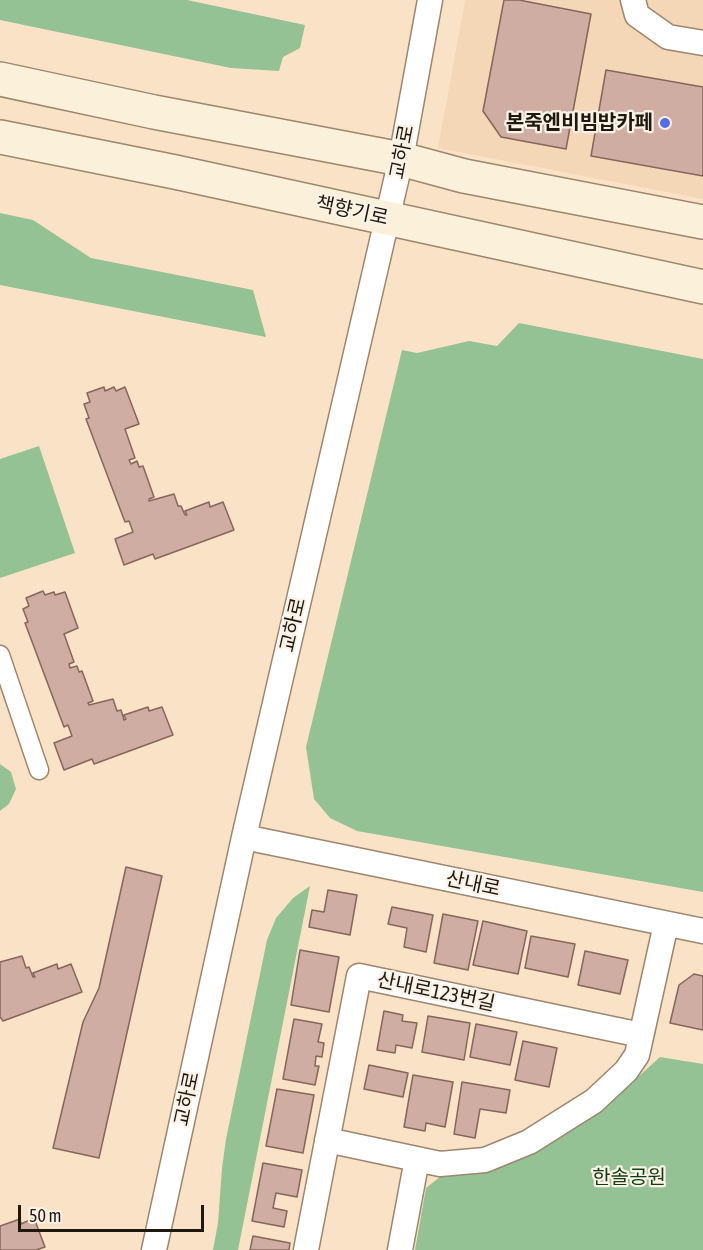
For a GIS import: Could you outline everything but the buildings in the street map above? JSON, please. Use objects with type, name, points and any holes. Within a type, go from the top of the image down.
[{"type":"main road","points":[[0,79],[154,112],[401,159],[464,176],[703,222]]},
{"type":"main road","name":"책향기로","points":[[0,137],[175,172],[703,287]]},
{"type":"street","name":"교하로","points":[[154,1250],[244,837],[401,159],[430,0]]},
{"type":"street","points":[[633,0],[637,15],[668,37],[703,43]]},
{"type":"street","points":[[0,656],[39,770]]},
{"type":"street","name":"산내로","points":[[244,837],[703,931]]},
{"type":"street","points":[[327,1140],[440,1164],[485,1160],[529,1142],[594,1101],[626,1071],[637,1055],[666,924]]},
{"type":"street","name":"산내로123번길","points":[[306,1250],[359,976],[641,1035]]},
{"type":"street","points":[[400,1250],[417,1159]]},
{"type":"shaded area","points":[[465,0],[703,0],[703,199],[438,148]]},
{"type":"green space","points":[[0,0],[187,0],[305,25],[300,48],[283,57],[279,71],[231,68],[0,20]]},
{"type":"green space","points":[[0,213],[33,220],[91,258],[253,290],[266,337],[0,285]]},
{"type":"green space","points":[[519,323],[703,359],[703,892],[357,831],[330,818],[314,799],[306,747],[402,350],[417,353],[469,341],[497,346]]},
{"type":"green space","points":[[39,446],[75,553],[0,578],[0,459]]},
{"type":"green space","points":[[0,764],[11,772],[16,789],[9,804],[0,811]]},
{"type":"green space","points":[[310,886],[238,1250],[213,1250],[218,1223],[226,1139],[267,940],[276,918],[293,898]]},
{"type":"green space","name":"한솔공원","points":[[660,1057],[703,1064],[703,1250],[415,1250],[426,1188],[441,1176],[491,1171],[536,1152],[599,1112]]},
{"type":"place","name":"본죽엔비빔밥카페","points":[[665,123]]}]
